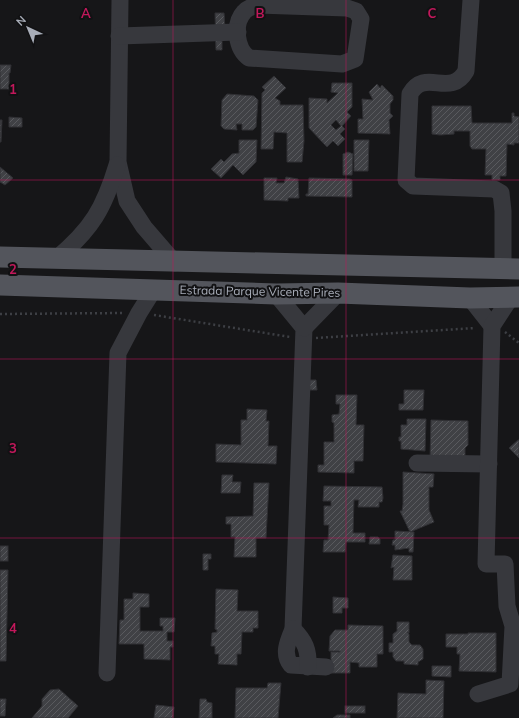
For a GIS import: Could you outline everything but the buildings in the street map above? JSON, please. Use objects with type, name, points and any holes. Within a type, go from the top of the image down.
[{"type":"main road","points":[[0,257],[175,263],[511,269]]},
{"type":"main road","name":"Estrada Parque Vicente Pires","points":[[0,285],[276,294],[338,293],[470,298],[515,297]]},
{"type":"street","points":[[120,0],[118,162],[126,201],[144,227],[175,263]]},
{"type":"street","points":[[471,0],[466,71],[462,78],[452,84],[422,82],[415,86],[410,94],[406,180],[414,186],[494,189],[501,193],[511,269]]},
{"type":"street","points":[[258,5],[347,8],[356,11],[361,19],[355,59],[342,64],[248,58],[240,48],[238,32],[244,12],[249,7],[258,5]]},
{"type":"street","points":[[119,36],[238,32]]},
{"type":"street","points":[[56,258],[79,238],[99,212],[109,192],[118,162]]},
{"type":"street","points":[[107,673],[118,353],[138,313],[154,289]]},
{"type":"street","points":[[304,334],[338,293]]},
{"type":"street","points":[[276,294],[304,334],[293,629],[286,652],[287,660],[291,665],[326,667]]},
{"type":"street","points":[[478,694],[510,684],[512,626],[507,606],[505,564],[486,564],[492,326],[515,297]]},
{"type":"street","points":[[470,298],[492,326]]},
{"type":"street","points":[[417,463],[489,464]]},
{"type":"path","points":[[0,314],[138,313],[304,334],[492,326],[513,336],[519,343]]}]
